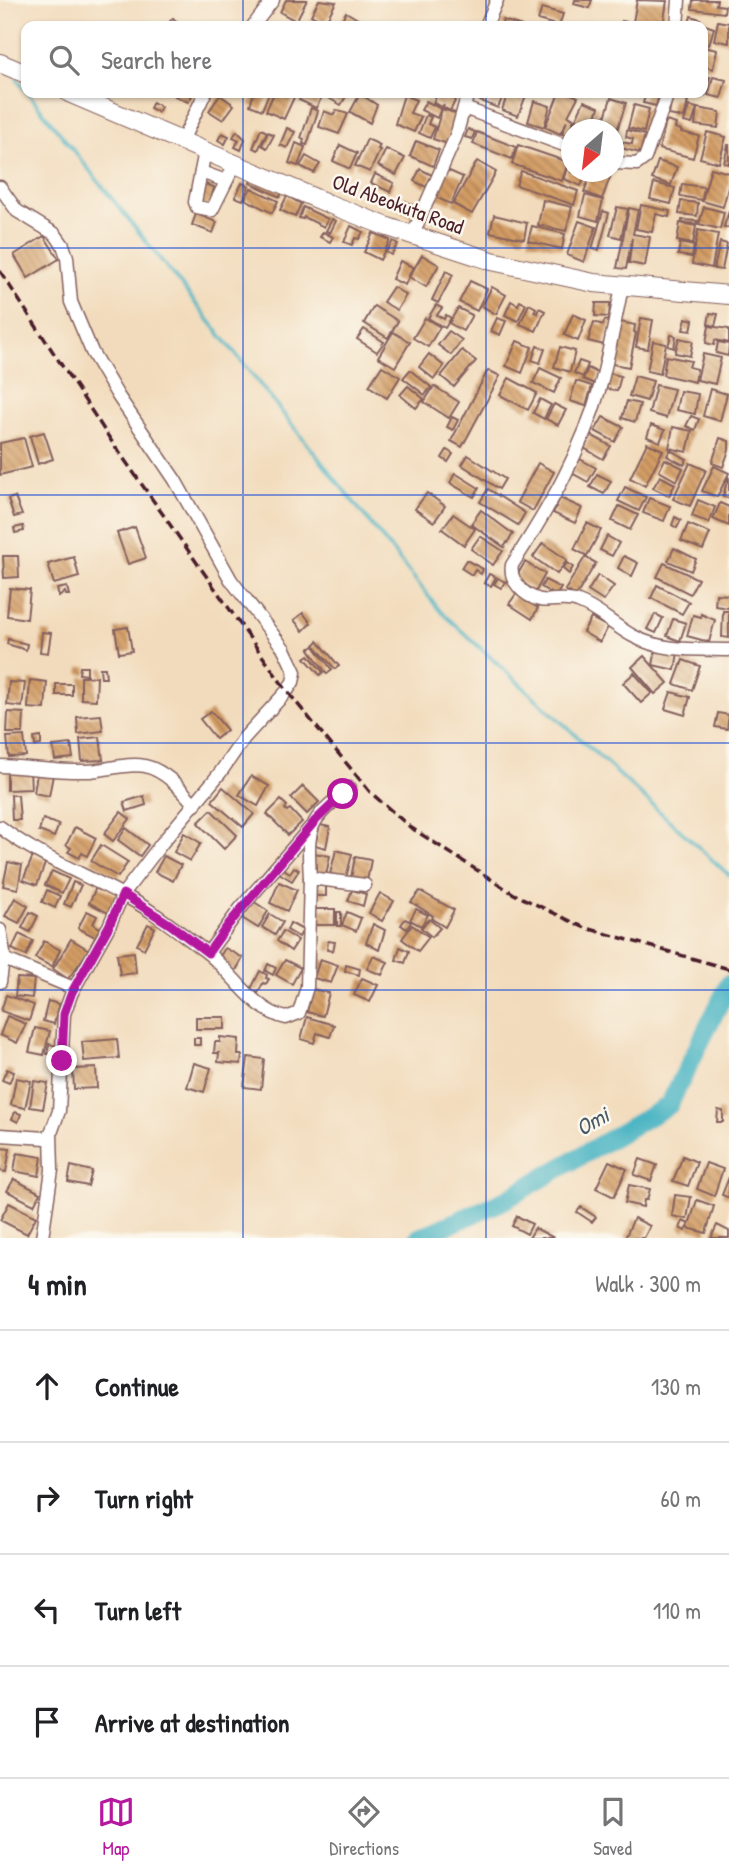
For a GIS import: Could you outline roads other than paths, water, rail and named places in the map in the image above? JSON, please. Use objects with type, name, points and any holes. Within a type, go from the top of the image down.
[{"type":"highway","points":[[0,63],[21,73]]},
{"type":"highway","name":"Old Abeokuta Road","points":[[81,98],[329,204],[412,236],[492,261],[622,287],[729,295]]},
{"type":"street","points":[[257,21],[273,0]]},
{"type":"street","points":[[488,21],[497,0]]},
{"type":"street","points":[[677,21],[679,0]]},
{"type":"street","points":[[183,141],[203,98]]},
{"type":"street","points":[[412,236],[456,136],[467,98]]},
{"type":"street","points":[[624,163],[637,164],[645,158],[666,98]]},
{"type":"street","points":[[464,108],[561,144]]},
{"type":"street","points":[[205,151],[195,202],[197,207],[212,209],[235,164]]},
{"type":"street","points":[[201,172],[226,181]]},
{"type":"street","points":[[0,187],[17,211],[55,234],[63,245],[67,257],[71,302],[92,352],[118,396],[175,480],[231,580],[284,649],[295,672],[287,691],[244,738],[195,805],[123,894],[109,926],[72,992],[64,1014],[59,1111],[51,1133],[52,1170],[42,1238]]},
{"type":"street","points":[[622,287],[600,388],[592,410],[563,480],[512,565],[511,572],[519,587],[529,595],[540,600],[575,601],[648,643],[677,649],[729,650]]},
{"type":"street","points":[[0,766],[105,771],[132,765],[145,766],[165,775],[179,786],[195,805]]},
{"type":"street","points":[[208,953],[234,917],[323,811],[350,788]]},
{"type":"street","points":[[0,827],[41,855],[123,894],[171,925],[208,953],[268,1011],[286,1018],[299,1013],[307,987],[310,828]]},
{"type":"street","points":[[310,878],[365,885]]},
{"type":"street","points":[[0,930],[4,958],[0,982]]},
{"type":"street","points":[[4,958],[71,987],[72,992]]},
{"type":"street","points":[[0,1135],[39,1139],[46,1138],[51,1133]]},
{"type":"waterway","points":[[17,79],[21,84]]},
{"type":"waterway","points":[[32,98],[441,612],[729,875]]},
{"type":"waterway","name":"Omi","points":[[418,1238],[501,1202],[669,1105],[729,984]]},
{"type":"railway","points":[[0,271],[112,442],[287,691],[370,792],[410,827],[514,894],[583,927],[729,969]]}]
